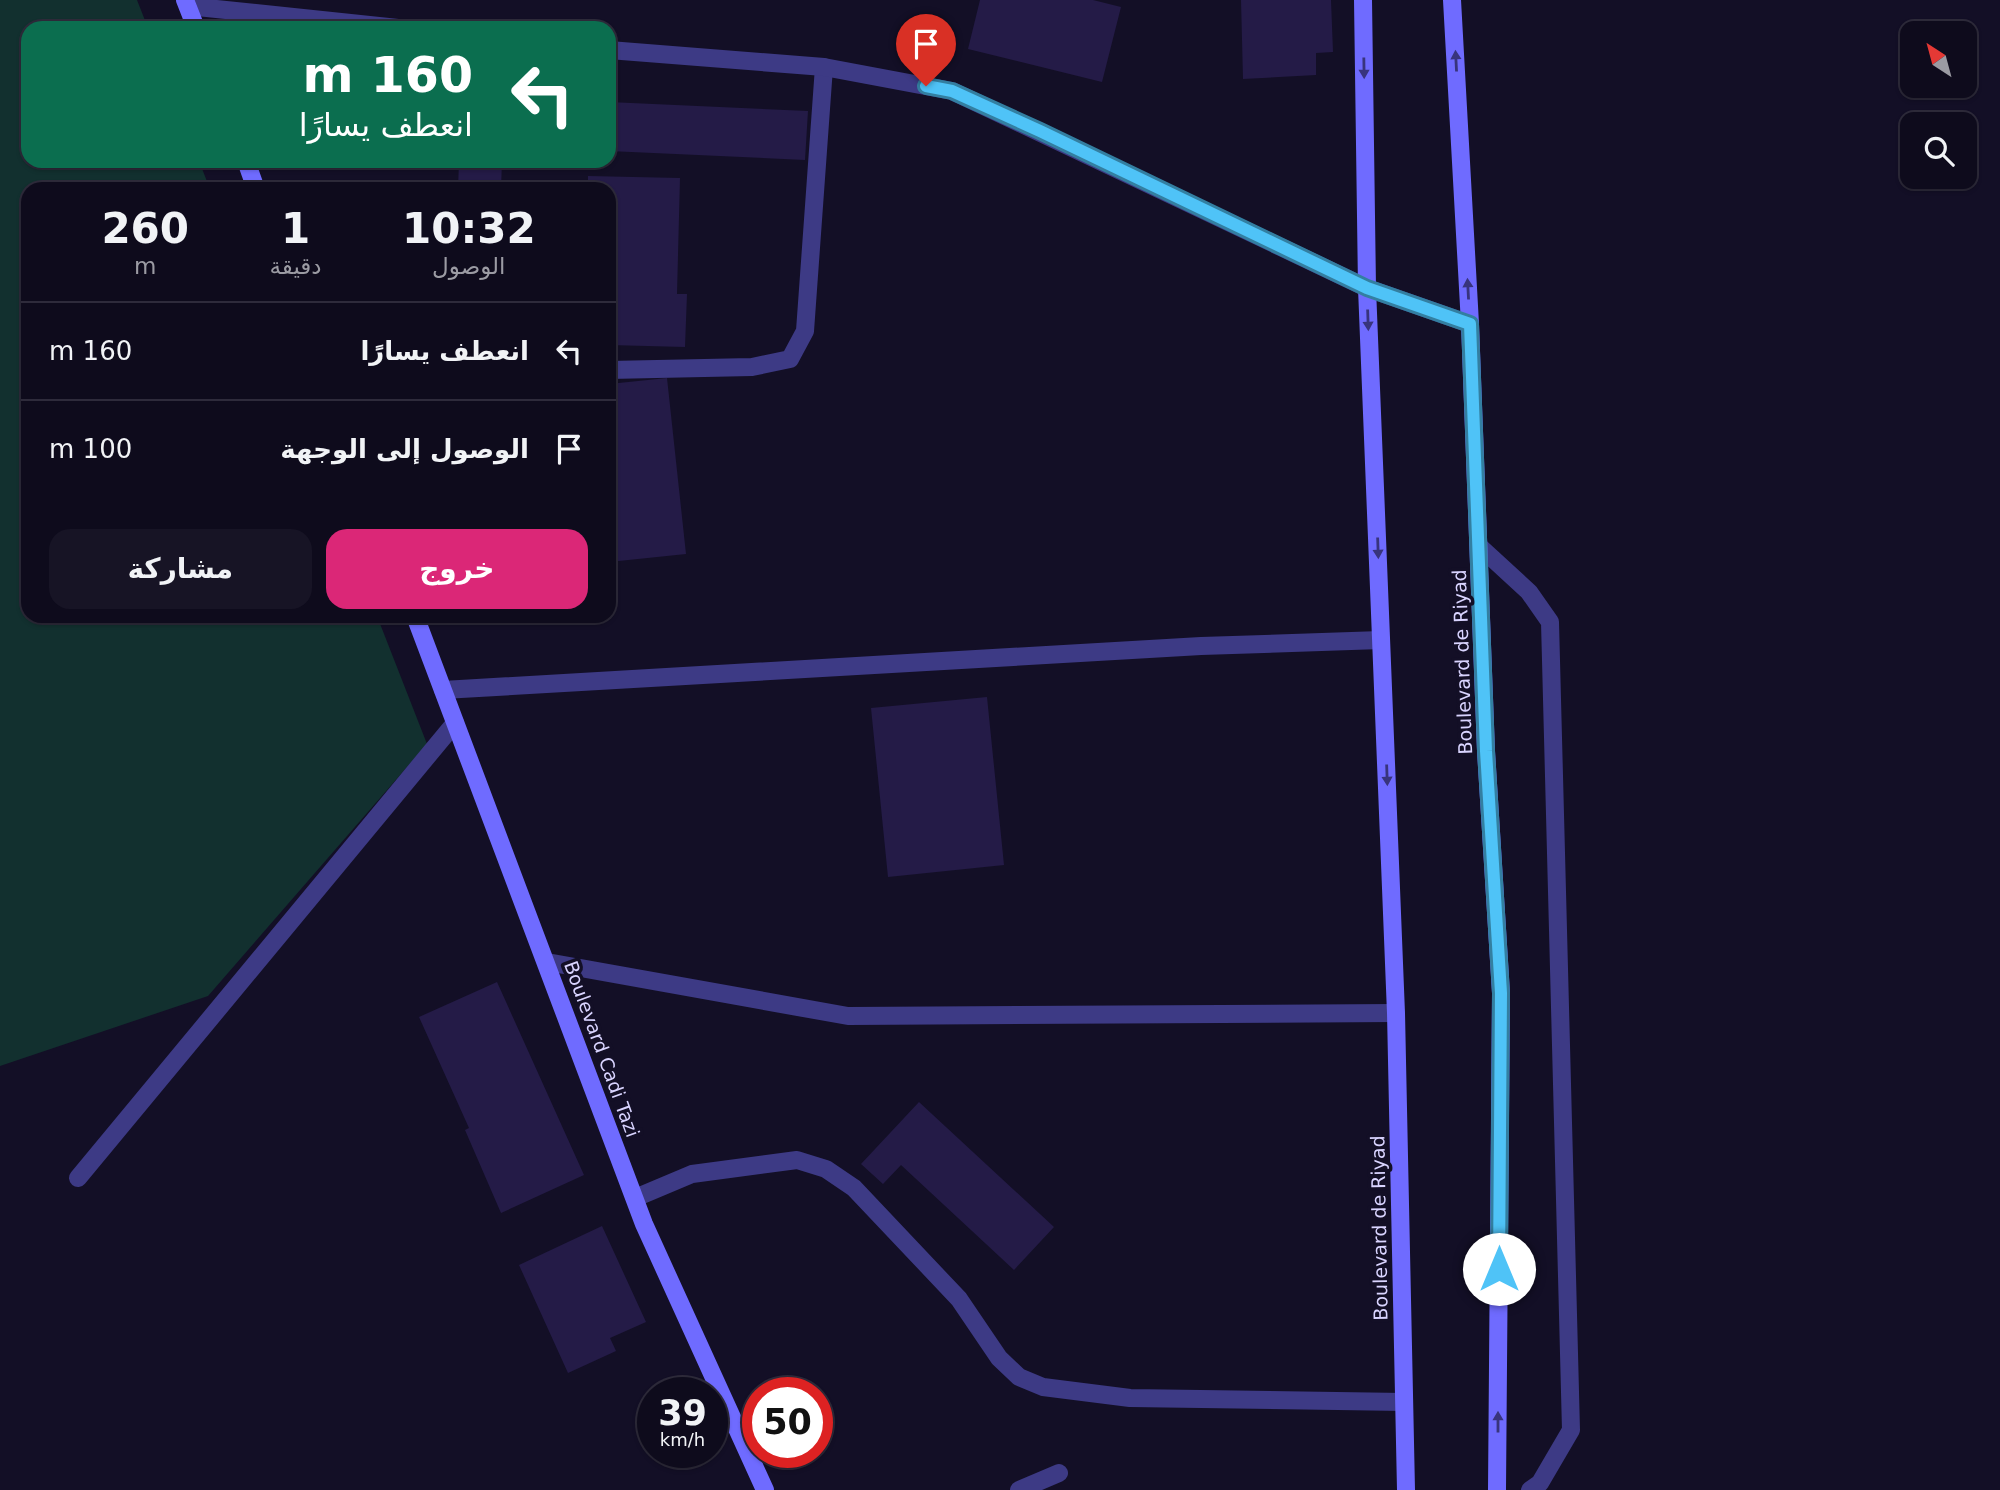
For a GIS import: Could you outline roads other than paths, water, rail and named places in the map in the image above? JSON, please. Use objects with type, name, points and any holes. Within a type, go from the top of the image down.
[{"type":"main road","name":"Boulevard de Riyad","points":[[1363,0],[1367,288],[1396,1013],[1406,1490]]},
{"type":"main road","name":"Boulevard de Riyad","points":[[1452,0],[1470,324],[1486,751],[1501,993],[1497,1490]]},
{"type":"main road","points":[[187,3],[193,21]]},
{"type":"main road","name":"Boulevard Cadi Tazi","points":[[418,623],[635,1198],[765,1490]]},
{"type":"street","points":[[187,3],[339,21]]},
{"type":"street","points":[[616,51],[824,67],[952,91],[1367,288],[1470,324]]},
{"type":"street","points":[[616,370],[752,367],[790,359],[805,331],[824,67]]},
{"type":"street","points":[[1479,546],[1529,592],[1550,622],[1571,1430],[1540,1483],[1530,1490]]},
{"type":"street","points":[[443,690],[1201,646],[1381,640]]},
{"type":"street","points":[[79,1178],[455,723]]},
{"type":"street","points":[[547,962],[848,1016],[1396,1013]]},
{"type":"street","points":[[635,1198],[692,1174],[797,1160],[826,1169],[854,1188],[959,1298],[999,1358],[1019,1377],[1043,1387],[1130,1398],[1404,1402]]},
{"type":"street","points":[[1019,1490],[1059,1473]]}]
